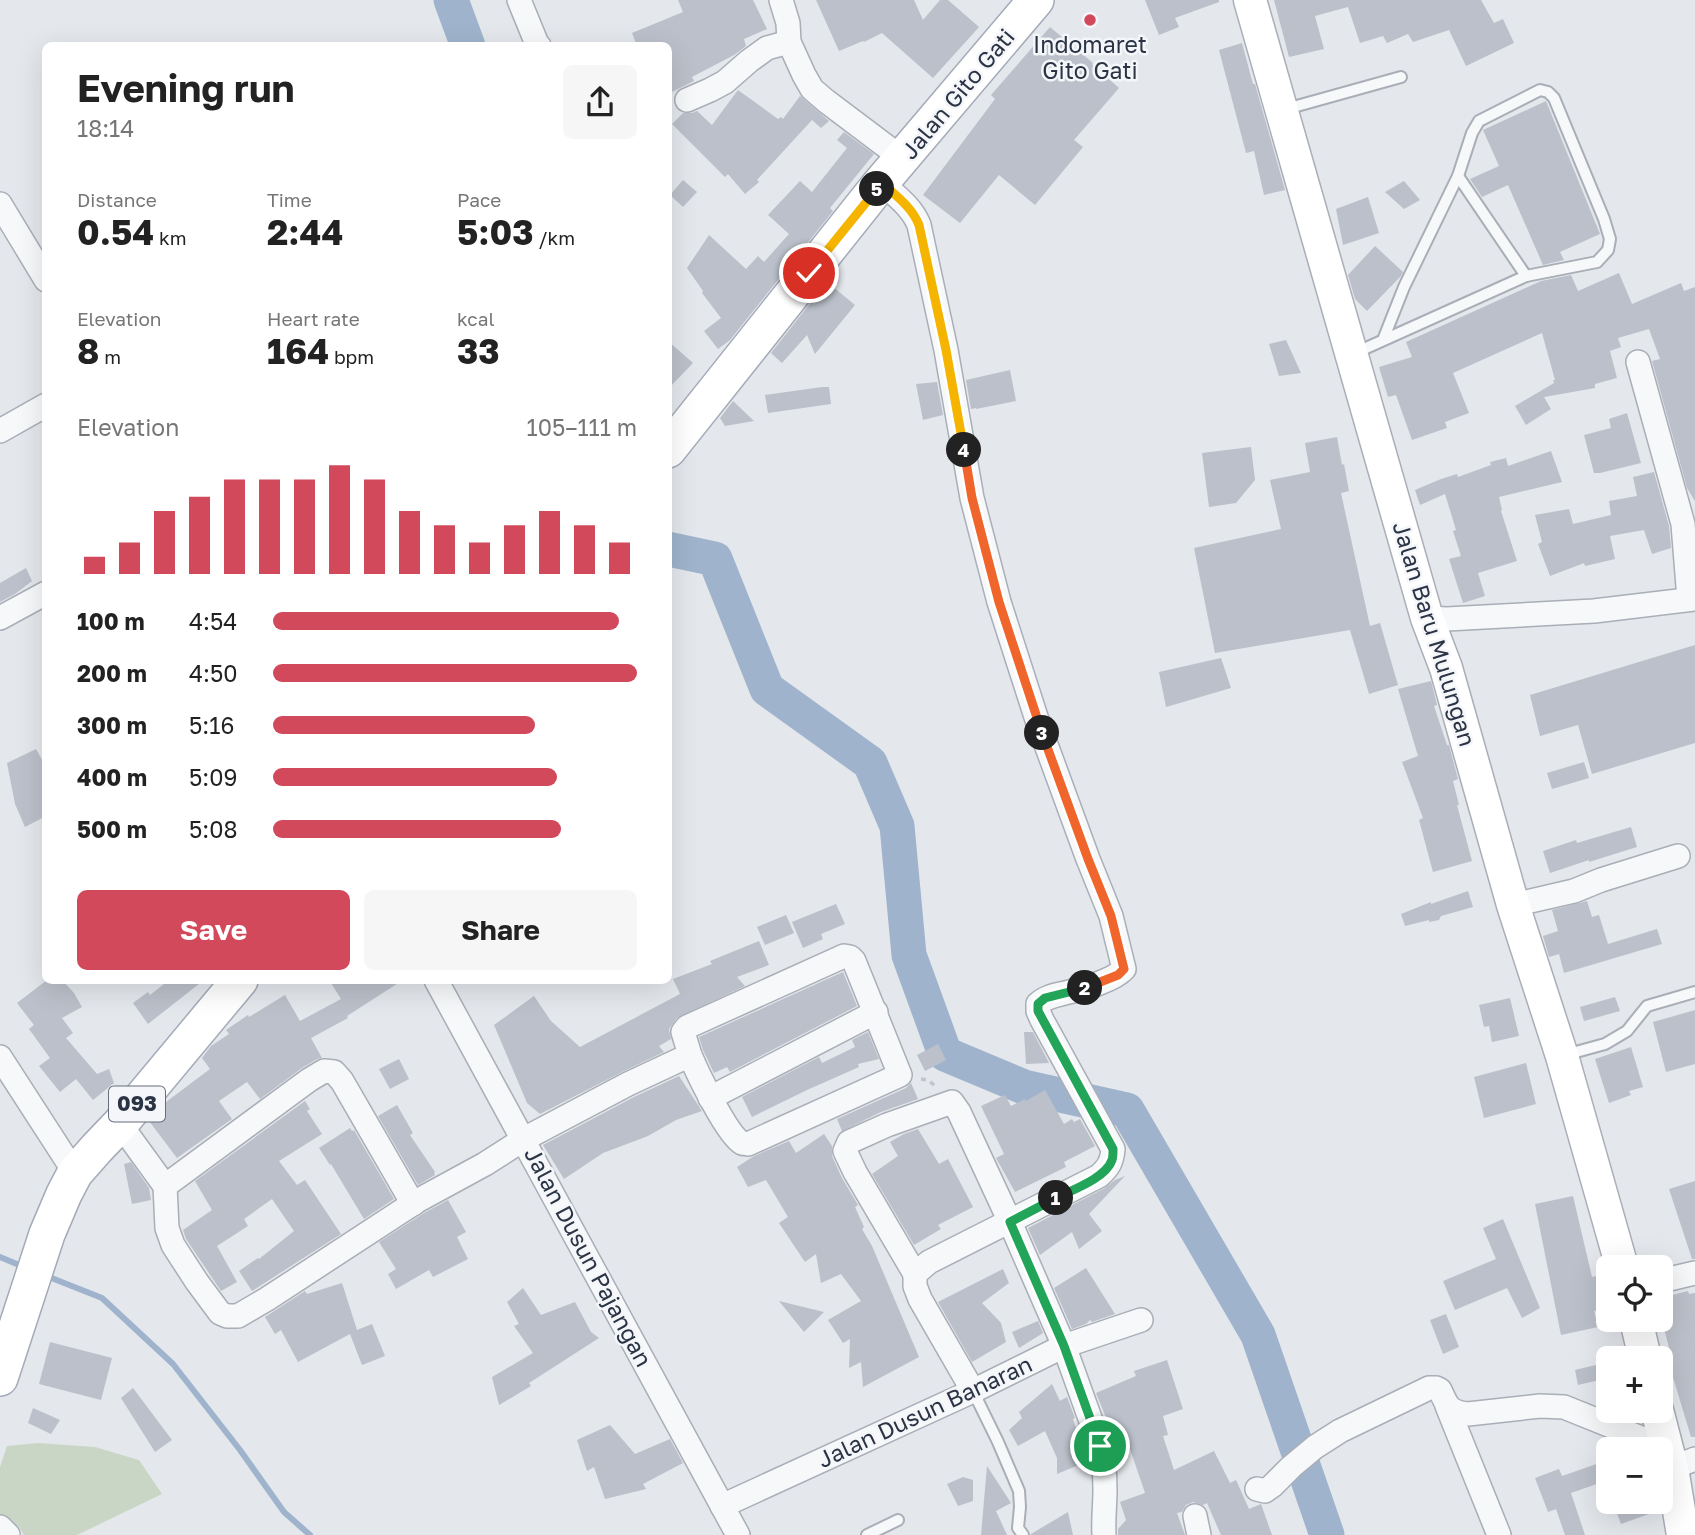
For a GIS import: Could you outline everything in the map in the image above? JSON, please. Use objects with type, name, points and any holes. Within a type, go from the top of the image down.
[{"type":"main road","name":"Jalan Gito Gati","points":[[672,445],[892,171],[1037,0]]},
{"type":"main road","name":"Jalan Baru Mulungan","points":[[1250,0],[1427,618],[1446,668],[1513,905],[1562,1056],[1619,1255]]},
{"type":"main road","name":"093","points":[[0,1378],[47,1234],[75,1173],[120,1124],[237,984]]},
{"type":"main road","points":[[1663,1423],[1677,1457],[1683,1535]]},
{"type":"street","points":[[519,0],[536,42]]},
{"type":"street","points":[[781,0],[788,23],[789,42],[804,75],[813,89],[892,171],[907,206],[919,225],[946,350],[972,498],[999,602],[1037,720],[1111,916],[1124,969],[1118,975],[1075,991],[1045,998],[1038,1004],[1042,1020],[1113,1149],[1107,1168],[1099,1176],[929,1262],[915,1274]]},
{"type":"street","points":[[687,100],[725,82],[767,48],[789,42]]},
{"type":"street","points":[[0,204],[42,273]]},
{"type":"street","points":[[1427,618],[1594,611],[1692,599],[1683,524],[1639,362]]},
{"type":"street","points":[[0,431],[42,407]]},
{"type":"street","points":[[0,618],[42,595]]},
{"type":"street","points":[[1513,905],[1574,891],[1678,856]]},
{"type":"street","points":[[844,956],[854,961],[901,1076],[748,1144],[741,1142],[723,1119],[690,1055],[683,1032],[687,1027],[844,956]]},
{"type":"street","name":"Jalan Dusun Pajangan","points":[[438,984],[738,1535]]},
{"type":"street","points":[[710,1098],[876,1013]]},
{"type":"street","points":[[120,1124],[165,1186],[167,1228],[173,1245],[220,1313],[238,1316],[413,1204],[524,1139],[628,1084],[690,1055]]},
{"type":"street","points":[[0,1057],[75,1173]]},
{"type":"street","points":[[165,1186],[324,1071],[334,1072],[342,1081],[413,1204]]},
{"type":"street","points":[[973,1391],[920,1299],[915,1286],[915,1274],[845,1151],[849,1142],[952,1101],[1010,1222],[1064,1346],[1102,1453],[1104,1535]]},
{"type":"street","points":[[1673,1279],[1695,1273]]},
{"type":"street","name":"Jalan Dusun Banaran","points":[[722,1506],[973,1391],[1064,1346],[1141,1320]]},
{"type":"street","points":[[1257,1489],[1265,1491],[1315,1447],[1340,1431],[1429,1388],[1436,1388],[1440,1390],[1447,1406],[1499,1535]]},
{"type":"street","points":[[1447,1406],[1456,1413],[1468,1414],[1540,1406],[1564,1407],[1641,1438],[1677,1457]]},
{"type":"street","points":[[0,1527],[8,1535]]},
{"type":"lane","points":[[1282,110],[1401,77]]},
{"type":"lane","points":[[1351,354],[1383,340],[1525,276],[1597,262],[1608,250],[1610,239],[1604,219],[1554,97],[1548,92],[1540,90],[1479,121],[1472,133],[1458,176],[1404,287],[1383,340]]},
{"type":"lane","points":[[1458,176],[1525,276]]},
{"type":"lane","points":[[1562,1056],[1605,1044],[1627,1031],[1647,1006],[1695,992]]},
{"type":"lane","points":[[973,1391],[1019,1491],[1017,1522],[1023,1535]]},
{"type":"lane","points":[[867,1535],[898,1520]]},
{"type":"path","points":[[901,1076],[928,1080],[952,1101]]},
{"type":"green space","points":[[38,1443],[95,1447],[139,1460],[162,1494],[77,1535],[24,1535],[19,1527],[0,1517],[0,1467],[7,1446]]},
{"type":"building","points":[[678,0],[753,0],[767,29],[744,39],[746,46],[734,55],[692,77],[694,81],[672,92],[672,42],[635,42],[632,33],[683,12]]},
{"type":"building","points":[[816,0],[914,0],[923,20],[940,0],[948,0],[979,27],[933,78],[882,33],[839,51]]},
{"type":"building","points":[[1145,0],[1219,2],[1175,18],[1179,27],[1159,35]]},
{"type":"building","points":[[1274,0],[1481,0],[1494,23],[1503,19],[1514,43],[1466,66],[1449,30],[1413,42],[1408,34],[1387,43],[1383,36],[1360,43],[1348,7],[1315,16],[1324,49],[1289,57]]},
{"type":"building","points":[[1050,27],[1119,88],[1074,140],[1083,147],[1035,205],[999,175],[960,223],[923,195],[995,99],[991,95]]},
{"type":"building","points":[[1242,43],[1285,190],[1264,195],[1254,151],[1246,153],[1219,50]]},
{"type":"building","points":[[738,90],[778,119],[783,119],[800,96],[829,121],[821,128],[812,120],[757,180],[759,182],[745,194],[728,174],[725,177],[672,124],[683,113],[697,111],[712,125]]},
{"type":"building","points":[[1546,101],[1600,234],[1560,252],[1564,260],[1543,265],[1508,185],[1482,197],[1470,179],[1499,166],[1483,130]]},
{"type":"building","points":[[844,132],[874,154],[830,208],[833,211],[730,340],[718,349],[704,331],[721,318],[687,268],[709,235],[746,269],[758,256],[764,262],[789,234],[768,215],[800,181],[812,192],[847,148],[837,140]]},
{"type":"building","points":[[683,180],[697,192],[683,207],[672,197],[672,193]]},
{"type":"building","points":[[1404,181],[1420,200],[1404,209],[1385,192]]},
{"type":"building","points":[[1368,197],[1379,233],[1343,245],[1336,209]]},
{"type":"building","points":[[1375,246],[1403,272],[1367,311],[1355,299],[1348,275]]},
{"type":"building","points":[[1619,273],[1632,304],[1681,283],[1684,291],[1695,287],[1695,501],[1687,488],[1652,361],[1660,359],[1649,329],[1618,338],[1621,347],[1610,351],[1617,378],[1595,384],[1595,388],[1544,397],[1551,409],[1526,425],[1515,406],[1555,380],[1542,333],[1453,373],[1469,413],[1445,422],[1447,428],[1412,440],[1396,395],[1388,397],[1379,367],[1412,357],[1406,342],[1541,281],[1571,275],[1578,291]]},
{"type":"building","points":[[827,282],[855,305],[815,354],[807,335],[782,363],[771,353]]},
{"type":"building","points":[[1286,340],[1301,373],[1279,376],[1269,344]]},
{"type":"building","points":[[672,345],[693,363],[672,385]]},
{"type":"building","points":[[1010,370],[1016,401],[971,409],[966,380]]},
{"type":"building","points":[[937,382],[943,415],[923,420],[916,384]]},
{"type":"building","points":[[829,387],[831,404],[768,413],[765,395]]},
{"type":"building","points":[[733,401],[754,421],[725,426],[720,418]]},
{"type":"building","points":[[1627,413],[1641,463],[1594,473],[1584,435],[1611,428],[1609,419]]},
{"type":"building","points":[[1337,437],[1349,491],[1341,493],[1370,626],[1380,623],[1398,685],[1369,694],[1350,630],[1215,653],[1194,548],[1281,529],[1270,480],[1310,472],[1305,443]]},
{"type":"building","points":[[1251,447],[1255,480],[1236,503],[1209,507],[1202,453]]},
{"type":"building","points":[[1551,451],[1562,482],[1499,497],[1517,561],[1478,573],[1485,596],[1463,603],[1449,559],[1461,556],[1445,494],[1420,505],[1415,490],[1441,479],[1457,474],[1458,477],[1491,465],[1490,462],[1506,458],[1508,466]]},
{"type":"building","points":[[1654,472],[1669,526],[1671,548],[1652,554],[1644,530],[1610,536],[1615,559],[1585,566],[1584,563],[1550,576],[1538,544],[1542,542],[1535,515],[1569,509],[1573,524],[1611,515],[1609,501],[1637,496],[1633,477]]},
{"type":"building","points":[[26,568],[32,581],[0,602],[0,583]]},
{"type":"building","points":[[1695,645],[1695,743],[1592,774],[1578,725],[1540,736],[1530,695]]},
{"type":"building","points":[[1221,658],[1231,688],[1166,707],[1159,672]]},
{"type":"building","points":[[1431,681],[1437,705],[1434,706],[1458,779],[1453,781],[1457,805],[1472,861],[1433,872],[1419,820],[1423,818],[1402,762],[1418,756],[1398,689]]},
{"type":"building","points":[[36,749],[42,760],[42,818],[25,827],[15,804],[7,763]]},
{"type":"building","points":[[1584,762],[1589,778],[1552,789],[1547,773]]},
{"type":"building","points":[[1631,827],[1637,847],[1550,873],[1543,851]]},
{"type":"building","points":[[1468,891],[1473,907],[1441,916],[1439,920],[1405,926],[1401,914]]},
{"type":"building","points":[[1587,901],[1592,917],[1599,915],[1608,944],[1657,929],[1662,944],[1564,973],[1559,954],[1549,957],[1543,936],[1558,931],[1552,910]]},
{"type":"building","points":[[836,904],[845,924],[821,934],[823,939],[803,948],[792,922]]},
{"type":"building","points":[[786,915],[794,933],[765,945],[757,927]]},
{"type":"building","points":[[759,941],[769,965],[737,977],[745,986],[677,1018],[669,1029],[671,1039],[659,1046],[664,1052],[540,1114],[527,1103],[494,1025],[534,996],[551,1021],[580,1047],[680,994],[673,979]]},
{"type":"building","points":[[843,972],[857,1006],[730,1072],[727,1067],[714,1073],[699,1037]]},
{"type":"building","points":[[42,984],[66,984],[82,1007],[62,1018],[73,1033],[66,1038],[97,1074],[109,1069],[114,1083],[93,1100],[76,1079],[60,1092],[39,1066],[50,1058],[29,1029],[34,1025],[17,1003]]},
{"type":"building","points":[[164,984],[199,984],[148,1024],[133,1003],[148,992],[150,995]]},
{"type":"building","points":[[332,984],[397,984],[347,1016],[348,1018],[311,1038],[322,1058],[302,1068],[260,1099],[247,1082],[219,1101],[232,1119],[177,1158],[149,1121],[162,1105],[210,1069],[202,1058],[211,1046],[229,1034],[226,1030],[285,995],[300,1021],[341,999]]},
{"type":"building","points":[[1615,997],[1620,1011],[1584,1021],[1580,1007]]},
{"type":"building","points":[[1510,998],[1519,1036],[1492,1042],[1489,1026],[1484,1027],[1479,1005]]},
{"type":"building","points":[[1695,1010],[1695,1064],[1666,1072],[1653,1022]]},
{"type":"building","points":[[868,1032],[879,1059],[858,1064],[859,1067],[752,1117],[742,1097],[819,1057],[822,1063],[855,1047],[852,1040]]},
{"type":"building","points":[[1024,1032],[1033,1032],[1049,1063],[1026,1064]]},
{"type":"building","points":[[938,1044],[946,1060],[925,1071],[917,1055]]},
{"type":"building","points":[[1631,1047],[1643,1087],[1629,1091],[1631,1095],[1609,1103],[1595,1059]]},
{"type":"building","points":[[399,1059],[409,1079],[390,1089],[379,1069]]},
{"type":"building","points":[[1526,1063],[1536,1104],[1484,1118],[1474,1077]]},
{"type":"building","points":[[679,1076],[702,1111],[603,1153],[564,1179],[543,1145]]},
{"type":"building","points":[[911,1083],[918,1099],[881,1112],[842,1131],[837,1119],[906,1088]]},
{"type":"building","points":[[1045,1090],[1064,1124],[1072,1119],[1074,1122],[1080,1119],[1095,1146],[1064,1162],[1066,1167],[1015,1192],[996,1158],[1004,1154],[981,1106],[1005,1095],[1011,1106]]},
{"type":"building","points":[[305,1101],[310,1109],[307,1111],[322,1134],[279,1161],[297,1185],[305,1180],[341,1234],[252,1291],[239,1271],[294,1231],[272,1199],[244,1219],[248,1226],[217,1246],[237,1282],[221,1291],[186,1239],[183,1230],[212,1210],[195,1181]]},
{"type":"building","points":[[397,1105],[413,1133],[410,1135],[435,1172],[435,1175],[418,1185],[378,1116]]},
{"type":"building","points":[[350,1128],[354,1130],[394,1199],[364,1219],[319,1148]]},
{"type":"building","points":[[918,1129],[939,1164],[948,1159],[973,1207],[938,1225],[941,1229],[914,1245],[872,1174],[898,1156],[890,1142]]},
{"type":"building","points":[[824,1134],[832,1146],[832,1156],[842,1178],[858,1205],[855,1207],[864,1227],[862,1229],[872,1246],[919,1357],[863,1387],[861,1362],[849,1368],[850,1339],[843,1343],[828,1320],[861,1301],[841,1274],[821,1283],[816,1254],[805,1262],[779,1223],[788,1217],[766,1180],[748,1187],[737,1167],[754,1156],[789,1141],[796,1153]]},
{"type":"building","points":[[131,1162],[149,1188],[151,1200],[132,1204],[124,1164]]},
{"type":"building","points":[[1125,1176],[1089,1214],[1102,1231],[1079,1249],[1072,1232],[1040,1255],[1028,1228]]},
{"type":"building","points":[[1695,1181],[1695,1259],[1692,1259],[1669,1189]]},
{"type":"building","points":[[1573,1196],[1592,1277],[1596,1276],[1596,1327],[1561,1335],[1535,1204]]},
{"type":"building","points":[[448,1200],[466,1232],[457,1237],[468,1259],[433,1277],[429,1270],[396,1289],[388,1274],[396,1269],[379,1242]]},
{"type":"building","points":[[1503,1219],[1540,1308],[1522,1318],[1507,1288],[1455,1310],[1443,1281],[1496,1259],[1483,1228]]},
{"type":"building","points":[[1086,1268],[1115,1314],[1092,1322],[1090,1320],[1072,1329],[1054,1288]]},
{"type":"building","points":[[1003,1269],[1009,1283],[982,1303],[1001,1323],[1006,1342],[972,1362],[938,1302]]},
{"type":"building","points":[[342,1283],[357,1330],[372,1324],[385,1356],[362,1365],[350,1334],[298,1362],[281,1330],[275,1334],[265,1317],[305,1291],[307,1294]]},
{"type":"building","points":[[523,1288],[541,1315],[575,1302],[591,1332],[599,1338],[499,1405],[492,1377],[533,1353],[514,1326],[519,1324],[507,1302]]},
{"type":"building","points":[[1688,1291],[1689,1294],[1695,1293],[1695,1437],[1691,1437],[1673,1377],[1673,1346],[1669,1346],[1665,1332],[1673,1332],[1673,1295]]},
{"type":"building","points":[[779,1301],[824,1312],[804,1332]]},
{"type":"building","points":[[1446,1314],[1459,1347],[1443,1354],[1430,1320]]},
{"type":"building","points":[[1038,1321],[1043,1333],[1019,1348],[1012,1332]]},
{"type":"building","points":[[50,1342],[112,1358],[101,1400],[39,1384]]},
{"type":"building","points":[[1167,1360],[1183,1409],[1163,1416],[1168,1435],[1163,1436],[1174,1470],[1214,1451],[1230,1483],[1236,1480],[1249,1509],[1261,1504],[1272,1535],[1221,1535],[1207,1503],[1203,1505],[1193,1502],[1177,1513],[1185,1535],[1118,1535],[1118,1529],[1126,1520],[1120,1502],[1145,1493],[1129,1446],[1125,1447],[1119,1427],[1111,1430],[1096,1393],[1136,1376],[1134,1371]]},
{"type":"building","points":[[1596,1365],[1596,1381],[1578,1385],[1575,1370]]},
{"type":"building","points":[[1052,1384],[1060,1401],[1067,1397],[1075,1418],[1073,1419],[1079,1437],[1075,1440],[1081,1464],[1057,1474],[1057,1458],[1045,1431],[1018,1446],[1009,1430],[1022,1418],[1019,1412]]},
{"type":"building","points":[[133,1388],[172,1440],[155,1452],[121,1398]]},
{"type":"building","points":[[33,1408],[60,1420],[51,1434],[28,1423]]},
{"type":"building","points":[[610,1425],[635,1454],[670,1439],[683,1463],[643,1484],[646,1489],[605,1499],[594,1467],[587,1471],[577,1440]]},
{"type":"building","points":[[1596,1464],[1596,1484],[1571,1493],[1585,1535],[1565,1535],[1556,1509],[1548,1512],[1535,1478],[1559,1469],[1562,1476]]},
{"type":"building","points":[[987,1466],[1011,1503],[996,1511],[1007,1535],[981,1535]]},
{"type":"building","points":[[963,1477],[973,1480],[973,1501],[958,1506],[947,1484]]},
{"type":"building","points":[[1068,1512],[1073,1535],[1031,1535],[1031,1534]]},
{"type":"building","points":[[1617,1514],[1649,1514],[1621,1524]]},
{"type":"waterway","points":[[451,0],[467,42]]},
{"type":"waterway","points":[[672,550],[715,559],[767,689],[870,763],[897,826],[909,955],[945,1054],[1024,1087],[1127,1110],[1258,1335],[1327,1535]]},
{"type":"waterway","points":[[0,1257],[24,1267]]},
{"type":"waterway","points":[[44,1275],[102,1298],[173,1364],[284,1512],[310,1535]]},
{"type":"place","name":"Indomaret Gito Gati","points":[[1090,20]]},
{"type":"route","points":[[809,273],[882,183],[916,218],[946,350],[972,498],[999,602],[1037,720],[1111,916],[1124,969],[1118,975],[1075,991],[1045,998],[1038,1004],[1038,1011],[1113,1149],[1112,1159],[1099,1176],[1010,1222],[1064,1346],[1100,1446]]}]
